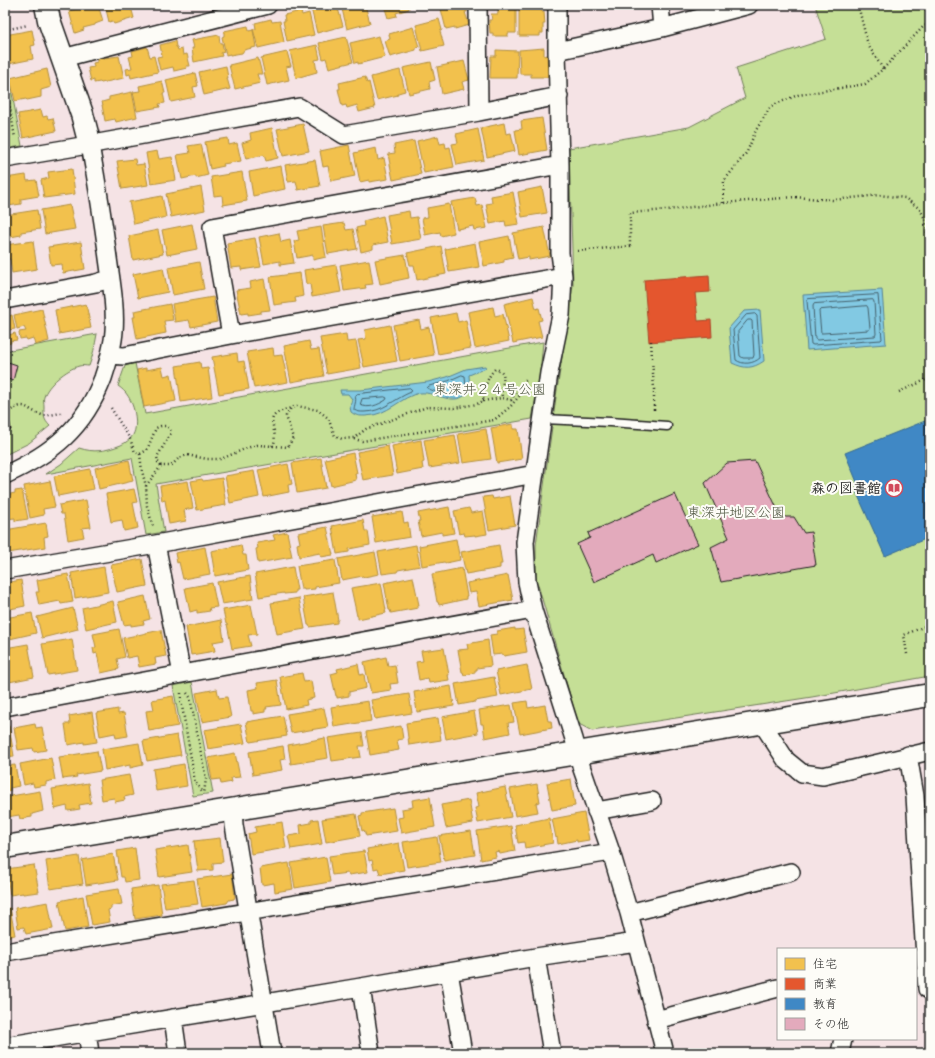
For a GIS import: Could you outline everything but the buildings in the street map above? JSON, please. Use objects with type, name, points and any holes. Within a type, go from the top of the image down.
[{"type":"street","points":[[5,475],[34,460],[60,441],[84,416],[93,401],[106,370],[114,331],[113,305],[102,213],[90,145],[82,114],[49,20],[46,5]]},
{"type":"street","points":[[63,58],[268,5]]},
{"type":"street","points":[[478,5],[479,112]]},
{"type":"street","points":[[557,5],[560,253],[563,276],[561,315],[545,373],[543,419],[525,542],[527,582],[582,769],[612,852],[665,1053]]},
{"type":"street","points":[[660,5],[662,28]]},
{"type":"street","points":[[557,51],[662,28],[749,5]]},
{"type":"street","points":[[10,158],[90,145],[299,106],[344,135],[479,112],[559,96]]},
{"type":"street","points":[[231,335],[212,227],[560,165]]},
{"type":"street","points":[[110,355],[124,356],[231,335],[563,276]]},
{"type":"street","points":[[5,300],[110,279]]},
{"type":"street","points":[[5,570],[156,544],[536,474]]},
{"type":"street","points":[[156,544],[182,679]]},
{"type":"street","points":[[5,707],[182,679],[534,610]]},
{"type":"street","points":[[5,847],[930,695]]},
{"type":"street","points":[[762,723],[786,760],[802,773],[823,776],[930,751]]},
{"type":"street","points":[[908,756],[915,796],[924,990]]},
{"type":"street","points":[[596,811],[652,802]]},
{"type":"street","points":[[232,809],[272,1053]]},
{"type":"street","points":[[5,952],[612,852]]},
{"type":"street","points":[[629,913],[791,872]]},
{"type":"street","points":[[5,1046],[536,957],[636,942]]},
{"type":"street","points":[[536,957],[552,1053]]},
{"type":"street","points":[[449,972],[462,1053]]},
{"type":"street","points":[[361,987],[371,1053]]},
{"type":"street","points":[[656,1020],[777,988]]},
{"type":"street","points":[[173,1018],[178,1053]]},
{"type":"street","points":[[87,1032],[90,1053]]},
{"type":"street","points":[[840,1053],[843,1040]]},
{"type":"lane","points":[[543,419],[667,426]]},
{"type":"path","points":[[858,5],[868,45],[883,69]]},
{"type":"path","points":[[723,204],[724,181],[747,152],[756,130],[771,106],[798,95],[865,84],[883,69],[923,27],[930,23]]},
{"type":"path","points":[[5,30],[32,25]]},
{"type":"path","points":[[5,79],[15,135],[10,158]]},
{"type":"path","points":[[560,253],[630,246],[630,214],[795,197],[833,200],[879,195],[905,198],[920,209],[925,219],[930,243]]},
{"type":"path","points":[[651,341],[654,413]]},
{"type":"path","points":[[483,401],[487,380],[495,369],[500,370],[504,377],[501,391],[502,398]]},
{"type":"path","points":[[354,438],[366,429],[427,407],[454,408],[502,398],[511,400],[518,388],[526,381],[545,373]]},
{"type":"path","points":[[271,446],[274,444],[275,440],[272,423],[276,413],[281,410],[297,406],[318,410],[328,418],[335,436],[342,439],[354,438],[362,441],[494,420],[510,407],[545,373]]},
{"type":"path","points":[[899,392],[930,378]]},
{"type":"path","points":[[108,404],[130,439],[135,452],[140,454]]},
{"type":"path","points":[[8,412],[17,406],[24,406],[44,416],[63,413]]},
{"type":"path","points":[[161,466],[170,466],[179,458],[187,455],[207,459],[221,459],[258,445],[288,447],[293,438],[286,416],[291,408]]},
{"type":"path","points":[[140,454],[147,450],[152,441],[156,428],[167,426],[170,429],[170,433],[157,457],[161,466]]},
{"type":"path","points":[[140,454],[142,472],[146,486],[147,506],[156,534],[156,544]]},
{"type":"path","points":[[146,486],[161,466]]},
{"type":"path","points":[[907,654],[904,635],[930,624]]},
{"type":"path","points":[[182,679],[190,697],[206,779],[204,796],[195,782],[181,700],[182,679]]},
{"type":"green space","name":"東深井地区公園","points":[[815,5],[930,5],[930,676],[812,697],[592,731],[579,724],[576,716],[536,578],[536,545],[573,285],[569,148],[689,127],[745,98],[736,68],[826,39]]},
{"type":"green space","points":[[5,57],[22,146],[5,149],[5,143],[8,143],[5,124]]},
{"type":"green space","points":[[97,334],[89,366],[80,366],[69,370],[58,378],[46,392],[44,399],[44,415],[50,426],[29,443],[5,455],[5,351]]},
{"type":"green space","name":"東深井２４号公園","points":[[543,342],[540,373],[532,419],[156,484],[164,532],[146,535],[132,458],[46,474],[61,464],[79,448],[95,451],[110,449],[121,445],[132,437],[136,425],[135,413],[128,396],[118,386],[125,366],[135,363],[145,414]]},
{"type":"green space","points":[[192,682],[213,793],[193,796],[173,686]]},
{"type":"water","points":[[882,290],[886,344],[807,350],[803,295]]},
{"type":"water","points":[[760,310],[764,361],[752,367],[745,367],[732,363],[729,328],[744,311]]},
{"type":"water","points":[[485,366],[486,368],[469,375],[470,391],[458,399],[420,393],[407,398],[388,410],[373,415],[359,416],[351,412],[350,407],[352,399],[348,394],[341,394],[340,390],[361,390],[428,382],[447,377],[466,369]]},
{"type":"place","name":"森の図書館","points":[[894,488]]}]
